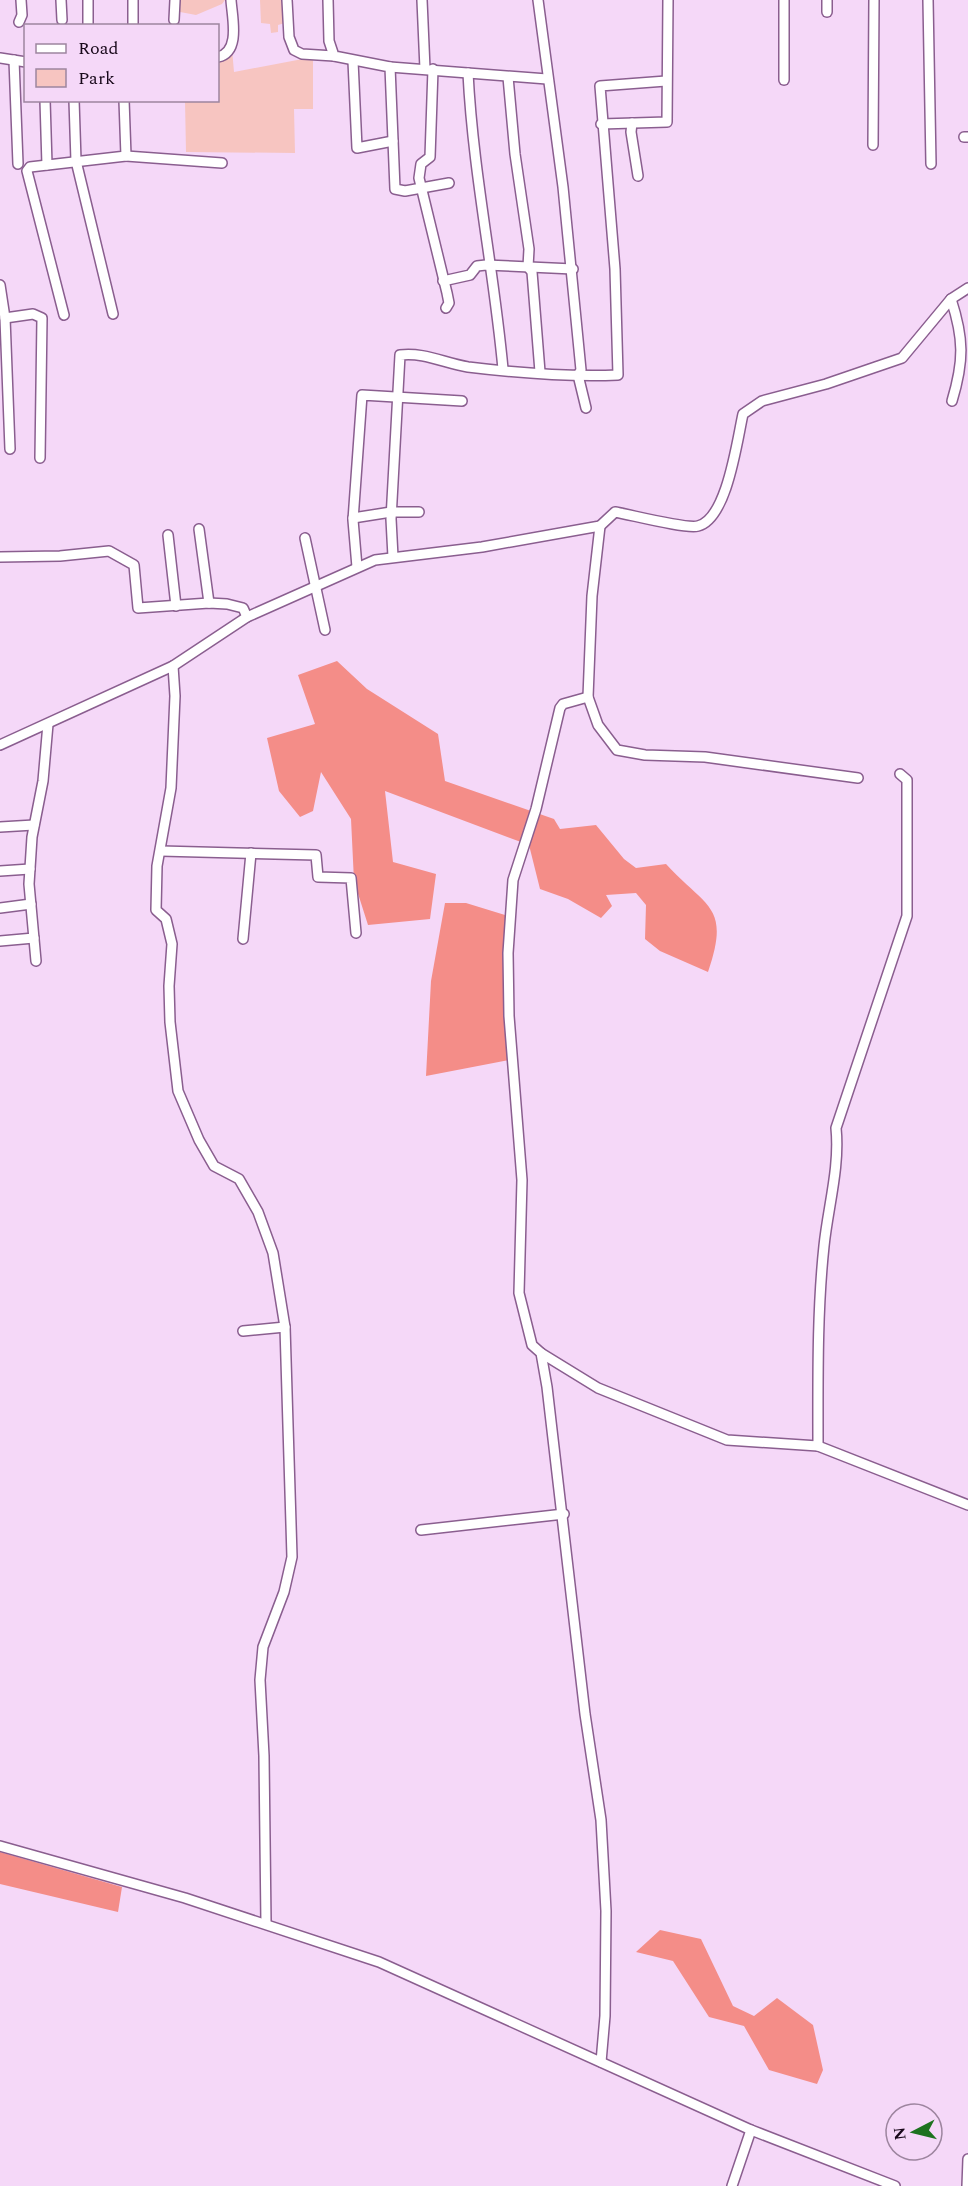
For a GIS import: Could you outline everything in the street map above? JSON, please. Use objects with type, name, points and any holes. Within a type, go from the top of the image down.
[{"type":"street","points":[[19,22],[22,15],[21,0]]},
{"type":"street","points":[[61,0],[62,20]]},
{"type":"street","points":[[88,0],[88,24]]},
{"type":"street","points":[[133,24],[134,0]]},
{"type":"street","points":[[174,20],[175,0]]},
{"type":"street","points":[[219,57],[231,48],[234,36],[231,0]]},
{"type":"street","points":[[287,0],[289,37],[294,50],[302,54],[334,56],[390,67],[547,79]]},
{"type":"street","points":[[328,0],[329,40],[334,56]]},
{"type":"street","points":[[422,0],[429,69],[430,157],[421,164],[419,178],[449,303],[446,308]]},
{"type":"street","points":[[538,0],[573,269],[581,361],[578,375],[586,408]]},
{"type":"street","points":[[601,124],[667,122],[668,0]]},
{"type":"street","points":[[784,0],[784,80]]},
{"type":"street","points":[[827,0],[827,12]]},
{"type":"street","points":[[873,145],[874,0]]},
{"type":"street","points":[[928,0],[931,164]]},
{"type":"street","points":[[0,58],[24,62]]},
{"type":"street","points":[[14,60],[18,164]]},
{"type":"street","points":[[353,61],[357,148],[393,141]]},
{"type":"street","points":[[390,67],[395,189],[405,191],[449,183]]},
{"type":"street","points":[[468,74],[478,196],[491,265],[503,369]]},
{"type":"street","points":[[508,77],[515,154],[529,249],[528,267],[532,272],[540,372]]},
{"type":"street","points":[[393,557],[391,512],[400,355],[415,353],[450,364],[503,369],[578,375],[618,375],[615,269],[601,124],[600,86],[666,81]]},
{"type":"street","points":[[45,102],[47,165]]},
{"type":"street","points":[[74,102],[76,161],[113,314]]},
{"type":"street","points":[[124,102],[126,156]]},
{"type":"street","points":[[632,123],[631,132],[638,176]]},
{"type":"street","points":[[64,315],[27,171],[30,167],[126,156],[222,163]]},
{"type":"street","points":[[443,281],[470,275],[477,266],[573,269]]},
{"type":"street","points":[[0,285],[5,318],[10,449]]},
{"type":"street","points":[[0,746],[173,666],[247,617],[375,560],[482,548],[600,526],[615,512],[696,527],[709,522],[721,504],[743,414],[762,401],[826,384],[902,358],[951,299],[968,288]]},
{"type":"street","points":[[951,299],[961,330],[959,375],[952,401]]},
{"type":"street","points":[[5,318],[33,314],[42,318],[40,458]]},
{"type":"street","points":[[357,567],[353,518],[362,394],[462,401]]},
{"type":"street","points":[[353,518],[391,512],[418,512]]},
{"type":"street","points":[[600,526],[592,596],[588,697],[598,725],[617,750],[645,755],[705,758],[858,778]]},
{"type":"street","points":[[199,529],[209,603]]},
{"type":"street","points":[[168,535],[176,606]]},
{"type":"street","points":[[305,538],[325,630]]},
{"type":"street","points":[[0,557],[60,556],[109,551],[134,565],[138,608],[209,603],[227,604],[243,608],[247,617]]},
{"type":"street","points":[[173,666],[175,696],[172,777],[157,866],[156,910],[166,919],[172,944],[169,986],[170,1022],[178,1091],[199,1140],[214,1166],[239,1179],[246,1187],[258,1212],[273,1253],[285,1327],[292,1557],[284,1592],[263,1647],[260,1680],[264,1756],[266,1923]]},
{"type":"street","points":[[588,697],[563,704],[560,708],[536,809],[513,880],[509,918],[509,1016],[522,1180],[519,1293],[532,1345],[598,1388],[718,1437],[818,1446],[968,1505]]},
{"type":"street","points":[[36,961],[30,869],[34,825],[43,781],[48,724]]},
{"type":"street","points":[[818,1446],[819,1306],[824,1245],[838,1148],[836,1128],[908,916],[907,780],[900,774]]},
{"type":"street","points":[[0,827],[34,825]]},
{"type":"street","points":[[161,851],[316,855],[318,877],[351,878],[356,933]]},
{"type":"street","points":[[243,939],[251,854]]},
{"type":"street","points":[[0,871],[30,869]]},
{"type":"street","points":[[0,908],[31,904]]},
{"type":"street","points":[[0,941],[34,938]]},
{"type":"street","points":[[243,1331],[285,1327]]},
{"type":"street","points":[[541,1353],[564,1514],[585,1714],[601,1820],[606,1952],[605,2016],[601,2062]]},
{"type":"street","points":[[422,1530],[564,1514]]},
{"type":"street","points":[[0,1846],[185,1898],[379,1962],[751,2130],[896,2186]]},
{"type":"street","points":[[732,2186],[751,2130]]},
{"type":"street","points":[[967,2186],[968,2159]]},
{"type":"green space","points":[[178,0],[225,0],[222,4],[196,15],[180,12]]},
{"type":"green space","points":[[260,0],[283,0],[285,23],[278,25],[278,32],[271,33],[270,24],[261,23]]},
{"type":"green space","points":[[231,38],[234,72],[313,57],[313,109],[294,109],[295,153],[186,152],[185,102],[219,102],[219,53]]},
{"type":"shaded area","points":[[337,661],[367,689],[438,734],[445,781],[554,819],[560,829],[596,825],[624,859],[636,868],[666,864],[711,909],[717,933],[708,972],[660,951],[645,939],[646,905],[636,893],[606,895],[612,906],[601,918],[568,899],[540,889],[529,845],[385,791],[393,862],[436,874],[430,919],[368,925],[354,881],[351,819],[321,772],[313,811],[300,817],[279,791],[267,738],[315,724],[298,675]]},
{"type":"shaded area","points":[[445,903],[466,903],[505,915],[505,1011],[509,1060],[426,1076],[431,981]]},
{"type":"shaded area","points":[[0,1852],[122,1887],[118,1912],[0,1884]]},
{"type":"shaded area","points":[[660,1930],[701,1939],[733,2006],[754,2016],[777,1998],[813,2025],[823,2070],[817,2084],[769,2070],[744,2026],[709,2017],[673,1961],[636,1952]]}]
